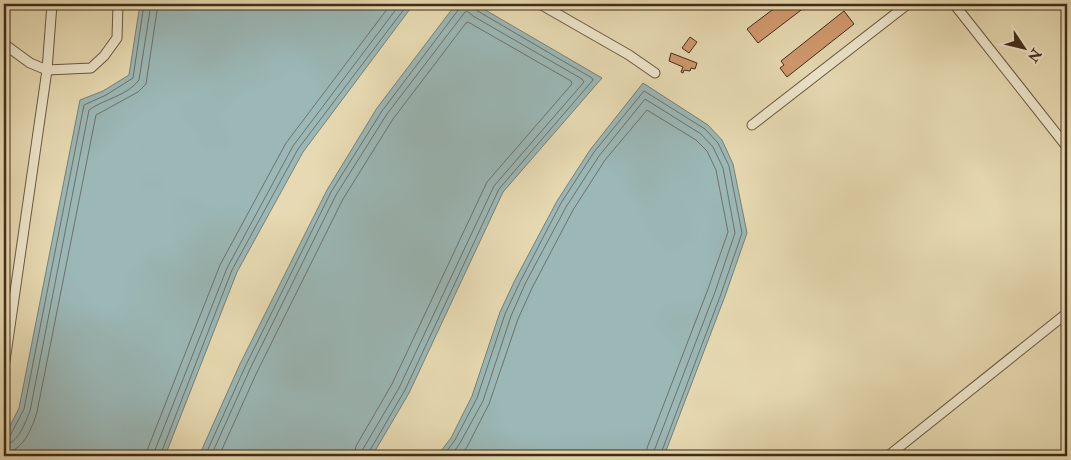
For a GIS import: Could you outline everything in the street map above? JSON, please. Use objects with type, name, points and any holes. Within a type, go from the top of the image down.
[{"type":"lane","points":[[4,368],[47,70],[52,4]]},
{"type":"lane","points":[[4,44],[30,64],[47,70],[91,68],[104,56],[117,38],[118,4]]},
{"type":"lane","points":[[540,4],[629,54],[656,73]]},
{"type":"lane","points":[[752,125],[908,4]]},
{"type":"lane","points":[[954,4],[1067,147]]},
{"type":"lane","points":[[888,456],[1067,313]]},
{"type":"water","points":[[140,4],[413,5],[303,152],[237,272],[165,456],[4,456],[4,438],[19,408],[80,100],[103,91],[129,75]]},
{"type":"water","points":[[456,4],[475,4],[602,78],[503,192],[409,393],[372,456],[199,456],[240,364],[327,190],[377,108]]},
{"type":"water","points":[[643,83],[708,125],[722,140],[733,164],[747,233],[664,456],[437,456],[451,438],[472,396],[500,312],[557,201],[590,150]]},
{"type":"building","points":[[780,4],[809,4],[758,43],[747,29]]},
{"type":"building","points":[[844,11],[854,24],[787,77],[780,68],[784,65],[781,61]]},
{"type":"building","points":[[690,37],[697,42],[689,53],[682,48]]},
{"type":"building","points":[[671,53],[697,63],[695,69],[691,68],[690,71],[684,70],[683,73],[681,72],[683,67],[669,61]]}]
